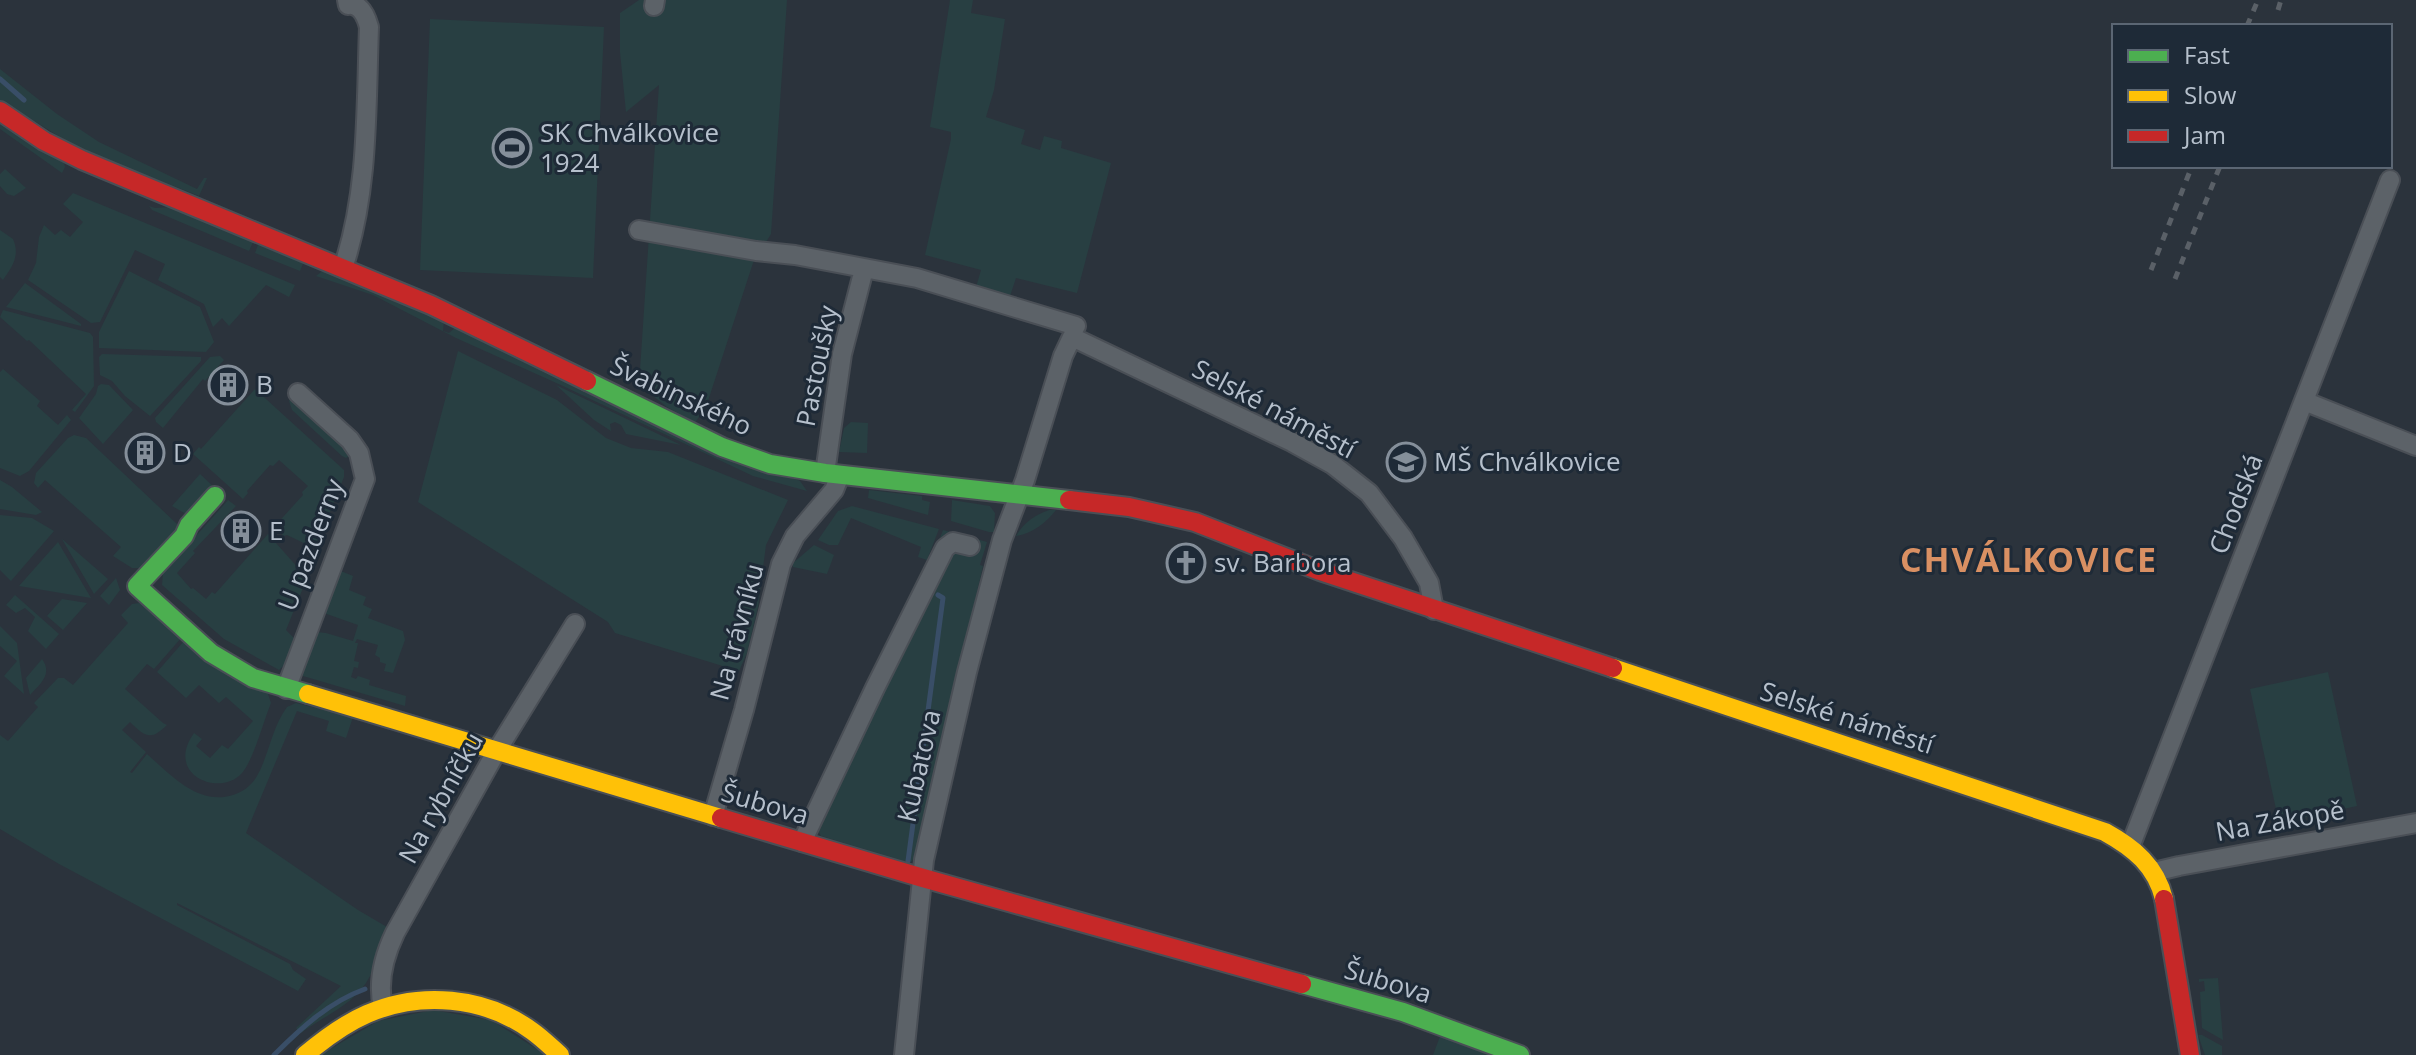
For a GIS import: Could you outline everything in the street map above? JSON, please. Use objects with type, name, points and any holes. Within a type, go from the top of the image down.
[{"type":"street","points":[[343,268],[357,222],[363,168],[369,27],[362,11],[357,6],[348,5],[347,0]]},
{"type":"street","name":"Švabinského","points":[[0,111],[44,141],[82,160],[444,312],[722,447],[770,464],[1019,496]]},
{"type":"street","name":"Chodská","points":[[2130,847],[2390,180]]},
{"type":"street","name":"Selské náměstí","points":[[639,230],[917,278],[1074,332],[1332,464],[1369,493],[1403,538],[1429,583],[1434,610]]},
{"type":"street","name":"Pastoušky","points":[[832,474],[842,354],[864,269]]},
{"type":"street","name":"Kubatova","points":[[904,1055],[924,860],[967,672],[1002,540],[1063,356],[1074,332]]},
{"type":"street","name":"U pazderny","points":[[286,689],[365,479],[359,453],[350,440],[298,393]]},
{"type":"street","points":[[2304,401],[2416,446]]},
{"type":"street","name":"Na trávníku","points":[[713,816],[781,564],[795,536],[834,490],[832,474]]},
{"type":"street","name":"Šubova","points":[[215,496],[189,525],[184,536],[137,586],[211,653],[253,678],[923,878],[1403,1012],[1520,1055]]},
{"type":"street","name":"Selské náměstí","points":[[1019,496],[1129,507],[1195,522],[1320,571],[2088,825],[2117,838],[2154,872],[2167,903],[2190,1055]]},
{"type":"street","points":[[802,842],[945,548],[953,542],[970,546]]},
{"type":"street","name":"Na rybníčku","points":[[383,1007],[380,983],[390,944],[496,752],[575,624]]},
{"type":"street","name":"Na Zákopě","points":[[2154,872],[2416,823]]},
{"type":"street","name":"Selské náměstí","points":[[2172,950],[2169,1000],[2174,1055]]},
{"type":"street","points":[[305,1055],[340,1027],[383,1007],[436,999],[477,1004],[502,1012],[524,1024],[560,1055]]},
{"type":"green space","points":[[639,0],[787,0],[771,234],[753,263],[707,404],[695,423],[667,407],[639,385],[659,85],[626,112],[620,13]]},
{"type":"green space","points":[[950,0],[973,0],[971,13],[1005,19],[994,90],[986,117],[1025,130],[1021,144],[1040,150],[1044,136],[1062,141],[1061,148],[1111,163],[1077,293],[1016,278],[1008,302],[974,294],[981,270],[925,255],[951,139],[951,132],[930,127]]},
{"type":"green space","name":"SK Chválkovice 1924","points":[[430,19],[604,27],[593,278],[420,270]]},
{"type":"green space","points":[[0,69],[99,142],[197,189],[207,178],[199,196],[81,150],[0,100]]},
{"type":"green space","points":[[0,120],[64,163],[62,173],[0,129]]},
{"type":"green space","points":[[5,169],[26,188],[14,196],[7,194],[0,186],[0,174]]},
{"type":"green space","points":[[73,193],[295,285],[289,297],[266,285],[229,326],[222,318],[213,327],[204,304],[158,280],[165,264],[135,250],[100,322],[91,323],[28,280],[36,263],[39,237],[44,225],[55,235],[61,230],[70,237],[83,222],[63,204]]},
{"type":"green space","points":[[149,206],[171,207],[254,240],[249,251],[152,210]]},
{"type":"green space","points":[[0,230],[13,239],[16,250],[3,280],[0,277]]},
{"type":"green space","points":[[259,242],[305,259],[300,271],[255,253]]},
{"type":"green space","points":[[325,269],[444,320],[443,331],[449,333],[457,326],[800,481],[807,491],[753,476],[456,338],[373,295],[316,276]]},
{"type":"green space","points":[[129,271],[200,307],[214,342],[206,352],[99,348],[99,332]]},
{"type":"green space","points":[[25,283],[81,324],[81,326],[6,307]]},
{"type":"green space","points":[[3,310],[90,333],[93,337],[94,386],[75,412],[72,410],[86,394],[0,317]]},
{"type":"green space","points":[[458,351],[557,400],[606,438],[631,448],[668,452],[788,500],[766,545],[758,607],[747,653],[739,671],[615,633],[608,622],[418,502]]},
{"type":"green space","points":[[102,354],[201,357],[201,361],[150,416],[112,381],[100,375],[99,357]]},
{"type":"green space","points":[[220,356],[224,360],[205,381],[203,379],[163,428],[156,422],[155,418],[210,357]]},
{"type":"green space","points":[[3,369],[40,401],[37,406],[58,425],[67,415],[71,420],[29,471],[20,476],[0,468],[0,372]]},
{"type":"green space","points":[[101,384],[109,385],[133,410],[103,444],[79,418]]},
{"type":"green space","points":[[556,385],[681,445],[626,434],[615,422],[610,424],[611,431],[594,420]]},
{"type":"green space","points":[[255,389],[344,470],[344,477],[314,548],[284,536],[274,527],[308,486],[279,460],[270,465],[243,499],[193,454]]},
{"type":"green space","points":[[291,397],[350,449],[351,455],[346,458],[342,456],[292,410]]},
{"type":"green space","points":[[851,422],[868,423],[867,453],[839,452],[844,428]]},
{"type":"green space","points":[[74,435],[86,438],[177,524],[178,531],[142,568],[132,568],[113,556],[121,547],[45,480],[38,488],[34,483],[36,473]]},
{"type":"green space","points":[[200,474],[216,489],[186,514],[172,506]]},
{"type":"green space","points":[[0,480],[42,512],[36,515],[0,509]]},
{"type":"green space","points":[[869,490],[922,496],[922,500],[930,502],[928,515],[868,498]]},
{"type":"green space","points":[[228,500],[236,506],[193,551],[195,553],[177,573],[191,589],[206,599],[212,592],[215,594],[268,534],[307,578],[286,630],[296,640],[286,663],[279,670],[224,639],[162,585],[163,573]]},
{"type":"green space","points":[[952,500],[990,506],[995,513],[994,532],[951,521]]},
{"type":"green space","points":[[852,506],[939,529],[927,560],[918,557],[921,547],[851,518],[838,545],[818,540],[838,511]]},
{"type":"green space","points":[[1049,510],[1056,510],[1039,527],[1016,536],[1030,520]]},
{"type":"green space","points":[[0,515],[32,518],[54,531],[11,581],[0,570]]},
{"type":"green space","points":[[943,530],[987,542],[918,847],[910,863],[821,836],[817,829],[900,651],[955,552],[973,543],[947,534],[931,568]]},
{"type":"green space","points":[[62,539],[108,579],[94,594]]},
{"type":"green space","points":[[58,542],[91,598],[19,586]]},
{"type":"green space","points":[[814,545],[834,555],[827,574],[793,567],[793,563]]},
{"type":"green space","points":[[341,571],[353,576],[349,590],[366,597],[363,605],[372,609],[368,618],[403,631],[405,640],[393,673],[384,671],[386,664],[375,655],[378,645],[357,639],[354,661],[359,662],[351,677],[370,680],[369,685],[406,696],[405,706],[303,676],[302,671],[317,632],[353,641],[358,625],[324,613]]},
{"type":"green space","points":[[116,578],[120,590],[109,605],[100,596]]},
{"type":"green space","points":[[15,595],[59,634],[46,649],[28,631],[35,617],[25,608],[16,613],[6,605]]},
{"type":"green space","points":[[62,599],[87,603],[63,630],[47,616]]},
{"type":"green space","points":[[139,603],[182,637],[154,669],[147,664],[125,689],[167,725],[152,735],[144,734],[130,722],[122,730],[146,752],[130,772],[147,754],[197,792],[220,797],[233,795],[247,788],[257,776],[287,707],[296,703],[353,717],[346,738],[326,731],[329,721],[297,711],[246,833],[387,927],[364,986],[348,1002],[301,1033],[296,1028],[341,986],[177,903],[290,964],[306,979],[298,991],[59,864],[0,829],[0,735],[8,741],[38,707],[34,703],[58,678],[64,678],[73,685],[128,623],[121,615],[132,604]]},
{"type":"green space","points":[[0,626],[17,643],[24,694],[4,676],[17,661],[0,646]]},
{"type":"green space","points":[[185,640],[268,694],[271,703],[254,750],[242,773],[232,780],[221,783],[198,778],[190,771],[186,760],[187,748],[194,733],[202,739],[196,746],[210,758],[222,745],[228,749],[253,721],[226,697],[219,703],[199,685],[186,698],[157,672]]},
{"type":"green space","points":[[42,659],[46,674],[30,695],[26,678]]},
{"type":"green space","points":[[2328,672],[2357,806],[2279,823],[2250,689]]},
{"type":"green space","points":[[2218,978],[2223,1040],[2202,1028],[2200,992],[2205,991],[2204,981],[2199,982],[2199,979]]},
{"type":"green space","points":[[433,1010],[491,1020],[546,1055],[320,1055],[378,1021]]},
{"type":"green space","points":[[1442,1031],[1496,1055],[1433,1055]]},
{"type":"green space","points":[[2198,1035],[2222,1046],[2222,1055],[2205,1055]]},
{"type":"waterway","points":[[0,79],[24,100]]},
{"type":"waterway","points":[[908,861],[943,598],[938,595]]},
{"type":"waterway","points":[[274,1055],[328,1008],[365,989]]},
{"type":"railway","points":[[2248,24],[2258,0]]},
{"type":"railway","points":[[2278,10],[2281,0]]},
{"type":"railway","points":[[2151,270],[2191,168]]},
{"type":"railway","points":[[2175,279],[2219,168]]},
{"type":"traffic: fast","points":[[587,381],[722,447],[770,464],[1069,500]]},
{"type":"traffic: fast","points":[[215,496],[189,525],[184,536],[137,586],[211,653],[253,678],[308,694]]},
{"type":"traffic: fast","points":[[1302,984],[1403,1012],[1520,1055]]},
{"type":"traffic: slow","points":[[1613,668],[2105,832],[2142,859],[2155,877],[2164,899]]},
{"type":"traffic: slow","points":[[308,694],[721,818]]},
{"type":"traffic: slow","points":[[305,1055],[334,1032],[367,1014],[408,1002],[430,1000],[473,1004],[493,1010],[532,1031],[560,1055]]},
{"type":"traffic: jam","points":[[0,111],[44,141],[82,160],[431,305],[587,381]]},
{"type":"traffic: jam","points":[[1069,500],[1129,507],[1195,522],[1320,571],[1613,668]]},
{"type":"traffic: jam","points":[[721,818],[1302,984]]},
{"type":"traffic: jam","points":[[2164,899],[2190,1055]]},
{"type":"place","name":"SK Chválkovice 1924","points":[[512,148]]},
{"type":"place","name":"B","points":[[228,385]]},
{"type":"place","name":"D","points":[[145,453]]},
{"type":"place","name":"MŠ Chválkovice","points":[[1406,462]]},
{"type":"place","name":"E","points":[[241,531]]},
{"type":"place","name":"sv. Barbora","points":[[1186,563]]},
{"type":"district","name":"CHVÁLKOVICE","points":[[2029,560]]}]
